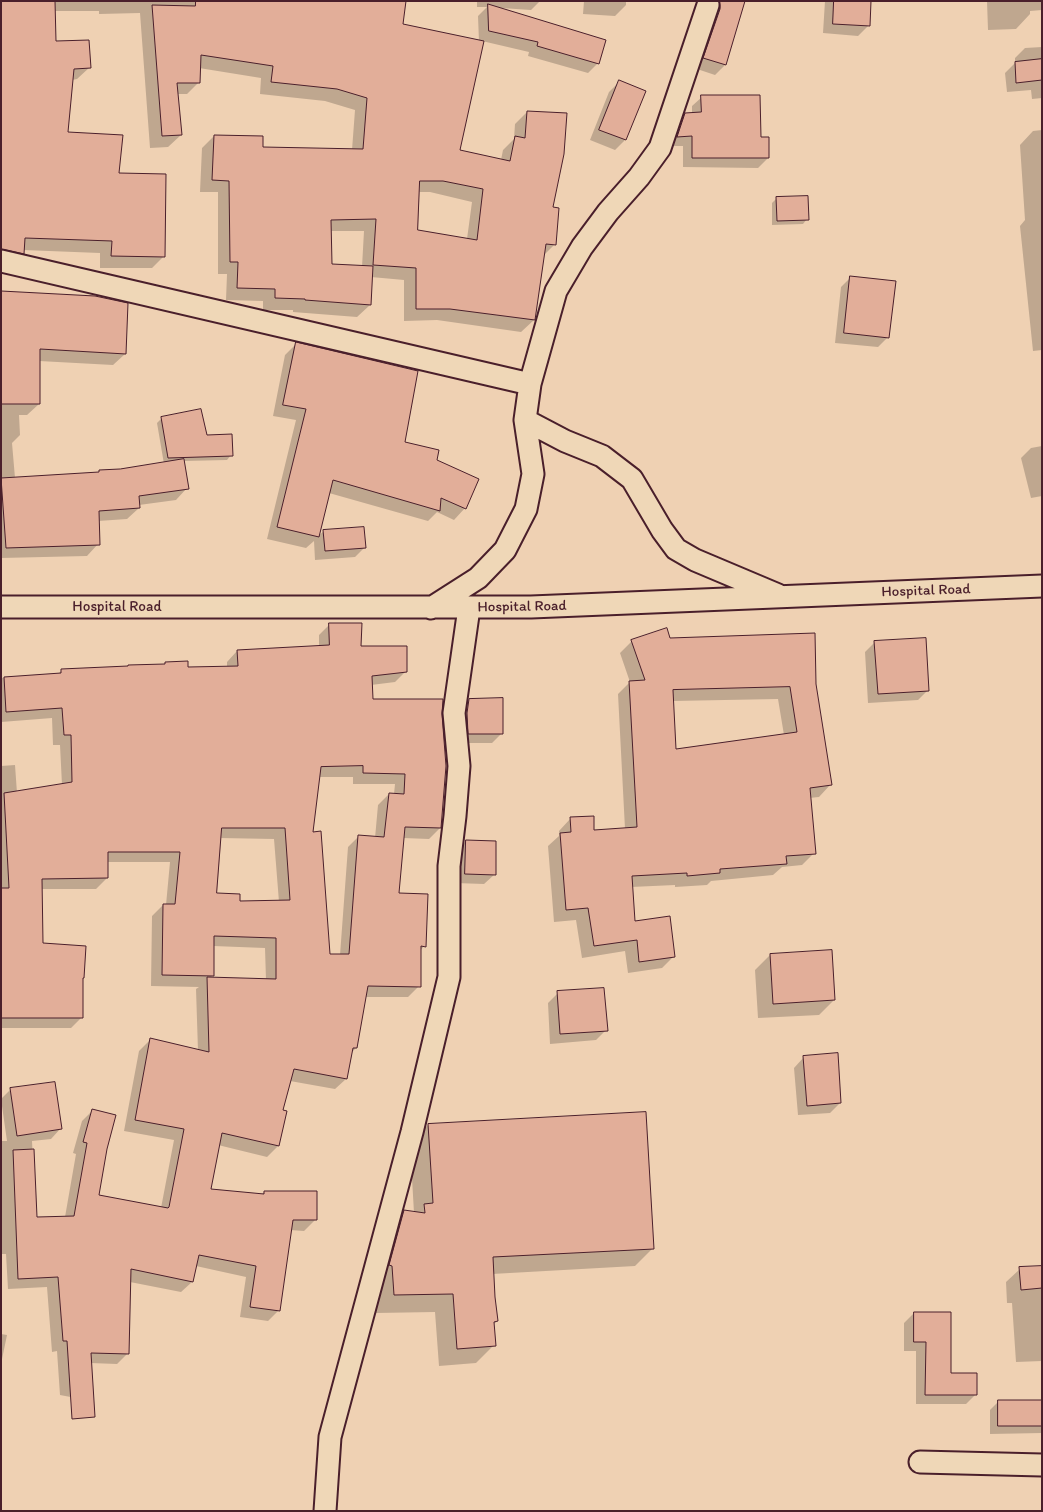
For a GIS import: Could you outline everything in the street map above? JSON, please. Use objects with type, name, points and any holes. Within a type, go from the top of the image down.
[{"type":"street","points":[[431,608],[478,578],[505,550],[526,509],[533,474],[525,420],[530,384],[556,291],[582,247],[660,148],[708,5]]},
{"type":"street","points":[[1,262],[530,384]]},
{"type":"street","points":[[525,420],[566,441],[602,456],[632,479],[662,530],[676,549],[695,560],[782,597]]},
{"type":"street","name":"Hospital Road","points":[[1,607],[531,607],[1042,586]]},
{"type":"street","points":[[325,1511],[330,1437],[412,1132],[449,977],[449,866],[456,816],[458,766],[454,713],[469,608]]},
{"type":"street","points":[[920,1462],[1042,1465]]},
{"type":"building","points":[[1,1],[55,1],[56,41],[89,40],[91,68],[74,69],[68,132],[123,135],[119,173],[166,174],[165,257],[111,256],[112,241],[25,238],[24,254],[1,249]]},
{"type":"building","points":[[196,1],[406,1],[403,24],[484,41],[460,150],[510,161],[515,136],[525,138],[527,111],[567,113],[564,154],[553,207],[559,208],[556,245],[546,244],[535,320],[450,309],[416,309],[416,268],[373,265],[376,219],[331,220],[332,264],[373,266],[371,305],[275,298],[275,289],[237,288],[238,262],[230,262],[229,181],[212,180],[214,135],[263,136],[263,147],[363,149],[367,98],[337,89],[271,82],[273,66],[201,55],[200,83],[177,83],[182,135],[162,136],[152,5],[195,6]],"holes":[[[420,181],[443,181],[483,189],[477,240],[418,230]]]},
{"type":"building","points":[[720,1],[745,1],[726,65],[703,58],[720,9]]},
{"type":"building","points":[[834,1],[871,1],[870,26],[833,24]]},
{"type":"building","points":[[488,4],[606,40],[599,64],[537,46],[538,42],[489,31]]},
{"type":"building","points":[[1042,59],[1042,80],[1016,83],[1015,62]]},
{"type":"building","points":[[619,80],[646,91],[626,140],[599,130]]},
{"type":"building","points":[[701,95],[760,95],[761,137],[769,137],[769,158],[692,158],[692,136],[677,137],[685,113],[701,112]]},
{"type":"building","points":[[808,196],[809,220],[777,221],[776,197]]},
{"type":"building","points":[[850,276],[896,281],[889,338],[844,333]]},
{"type":"building","points":[[1,291],[95,296],[128,303],[126,354],[40,349],[40,404],[1,404]]},
{"type":"building","points":[[296,342],[418,371],[405,442],[439,450],[437,460],[479,479],[466,509],[441,498],[440,511],[333,480],[319,537],[277,527],[306,409],[283,405]]},
{"type":"building","points":[[201,409],[207,435],[232,434],[233,456],[168,458],[161,417]]},
{"type":"building","points":[[184,459],[189,489],[139,496],[140,508],[99,511],[100,545],[6,548],[1,478],[99,472],[99,470],[120,469]]},
{"type":"building","points":[[364,527],[366,548],[325,551],[323,530]]},
{"type":"building","points":[[329,623],[362,623],[361,646],[407,646],[407,672],[372,676],[373,699],[443,699],[442,714],[446,766],[441,828],[405,827],[399,893],[428,894],[426,947],[421,946],[421,987],[368,986],[357,1048],[353,1048],[347,1079],[294,1069],[283,1110],[287,1111],[279,1146],[222,1133],[211,1189],[264,1194],[264,1191],[317,1191],[317,1220],[293,1220],[280,1311],[250,1307],[256,1266],[199,1255],[193,1282],[131,1269],[129,1354],[91,1353],[95,1417],[72,1419],[67,1341],[63,1341],[58,1277],[18,1279],[13,1150],[34,1149],[37,1217],[74,1216],[87,1143],[83,1142],[92,1109],[116,1115],[107,1149],[99,1195],[168,1208],[184,1129],[135,1120],[150,1038],[209,1052],[207,977],[276,979],[276,938],[214,936],[214,976],[162,975],[163,904],[175,904],[180,852],[108,852],[108,878],[42,879],[43,943],[86,946],[83,978],[83,1018],[1,1018],[1,888],[9,888],[4,793],[72,782],[71,735],[64,735],[62,708],[6,712],[4,677],[61,673],[61,669],[165,664],[165,662],[188,661],[188,667],[238,666],[237,650],[329,645]],"holes":[[[363,766],[363,773],[405,774],[404,794],[389,793],[384,837],[358,835],[349,954],[330,954],[321,831],[313,832],[321,767]],[[222,828],[285,828],[290,900],[240,901],[240,894],[217,893]]]},
{"type":"building","points":[[667,628],[670,638],[815,633],[816,684],[832,785],[810,788],[816,854],[786,856],[787,864],[720,869],[720,873],[687,876],[687,873],[632,876],[635,921],[670,916],[675,957],[639,962],[637,940],[594,946],[588,908],[566,910],[560,833],[571,832],[570,817],[594,816],[594,830],[637,827],[629,681],[645,680],[631,640]],"holes":[[[790,687],[797,732],[676,749],[673,690]]]},
{"type":"building","points":[[926,638],[929,691],[878,694],[874,641]]},
{"type":"building","points":[[503,698],[503,734],[468,734],[467,713],[469,699]]},
{"type":"building","points":[[466,840],[496,841],[496,875],[465,874]]},
{"type":"building","points":[[832,950],[835,1000],[773,1004],[770,954]]},
{"type":"building","points":[[604,988],[608,1031],[560,1034],[557,991]]},
{"type":"building","points":[[838,1053],[841,1103],[807,1106],[803,1056]]},
{"type":"building","points":[[55,1082],[62,1129],[17,1136],[10,1088]]},
{"type":"building","points":[[646,1112],[654,1249],[493,1257],[498,1321],[494,1322],[496,1346],[457,1349],[453,1294],[394,1295],[392,1266],[389,1265],[404,1210],[425,1213],[424,1204],[433,1203],[428,1124]]},
{"type":"building","points":[[1042,1266],[1042,1288],[1021,1290],[1019,1267]]},
{"type":"building","points":[[914,1312],[951,1312],[951,1373],[977,1373],[977,1395],[925,1395],[926,1342],[914,1342]]},
{"type":"building","points":[[998,1400],[1042,1400],[1042,1426],[998,1426]]}]
